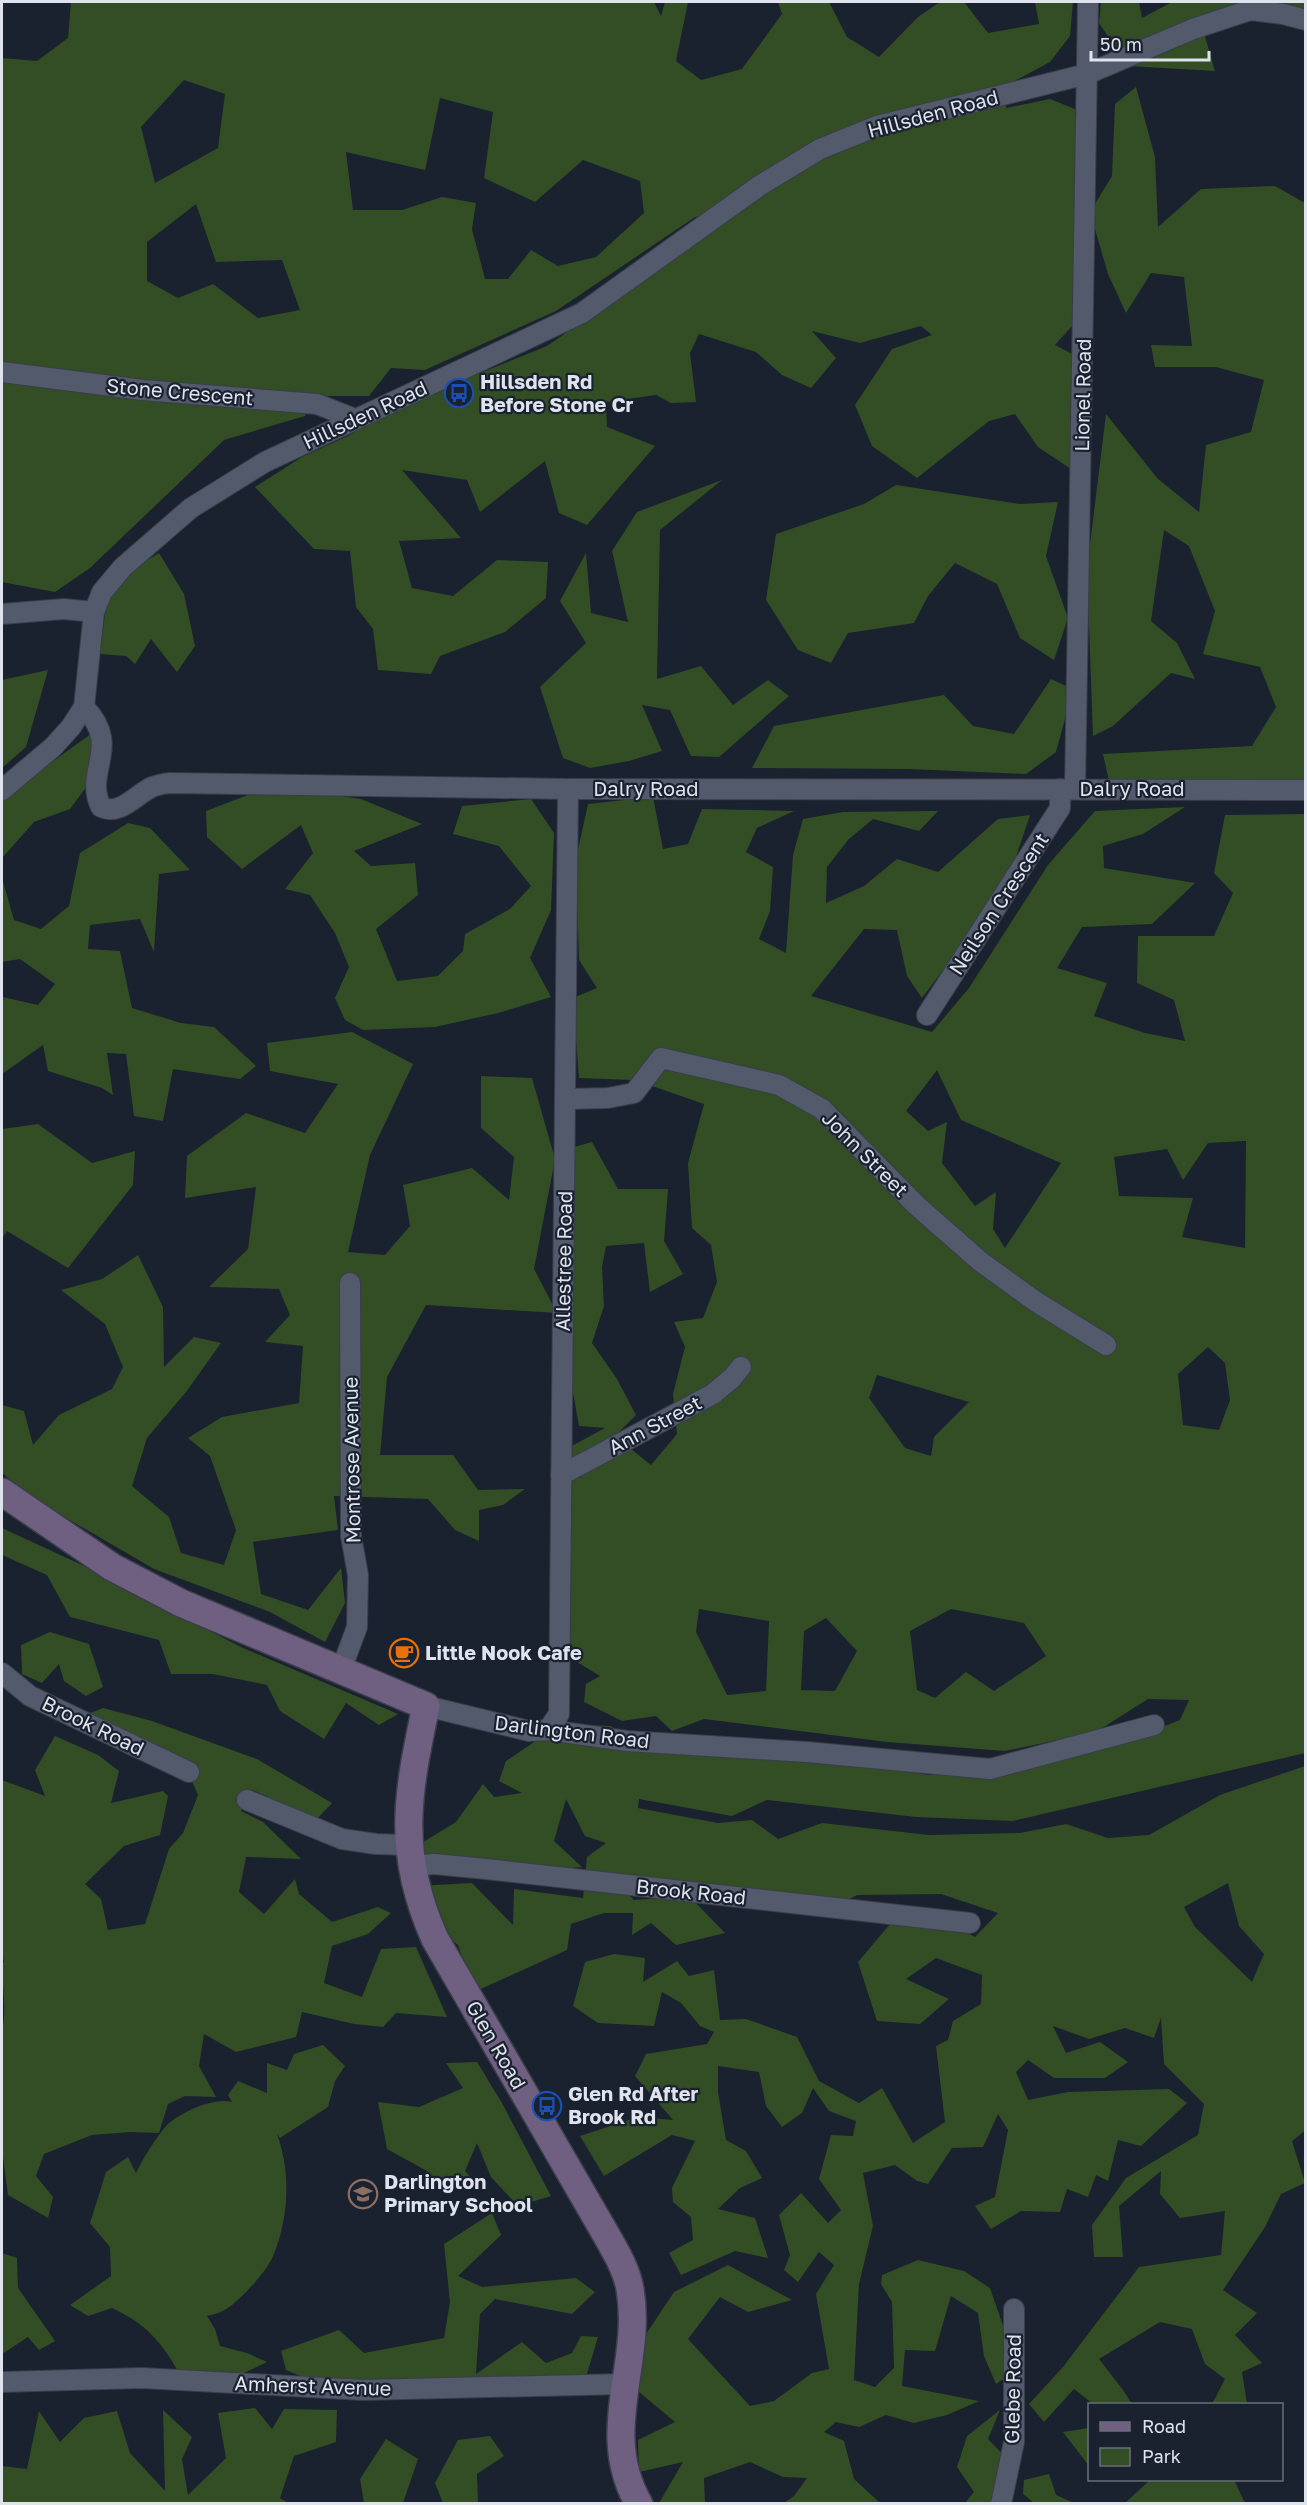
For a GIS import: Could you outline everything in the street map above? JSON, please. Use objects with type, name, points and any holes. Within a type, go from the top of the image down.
[{"type":"street","name":"Lionel Road","points":[[1067,789],[1088,2]]},
{"type":"street","name":"Hillsden Road","points":[[2,790],[53,747],[71,728],[84,707],[93,612],[102,592],[123,567],[191,508],[265,462],[582,313],[759,186],[820,149],[877,126],[1087,74],[1193,29],[1250,10],[1283,14],[1305,20]]},
{"type":"street","name":"Stone Crescent","points":[[2,372],[143,390],[317,404],[355,419]]},
{"type":"street","points":[[2,614],[64,609],[93,612]]},
{"type":"street","name":"Dalry Road","points":[[84,707],[95,718],[102,736],[103,750],[97,798],[101,807],[105,809],[120,807],[152,786],[169,783],[568,789],[1305,790]]},
{"type":"street","name":"Allestree Road","points":[[549,1730],[559,1714],[568,789]]},
{"type":"street","name":"Neilson Crescent","points":[[927,1015],[1060,808],[1067,789]]},
{"type":"street","name":"John Street","points":[[565,1099],[608,1098],[634,1093],[661,1058],[779,1085],[822,1109],[916,1205],[981,1262],[1035,1301],[1106,1345]]},
{"type":"street","name":"Montrose Avenue","points":[[341,1670],[357,1627],[358,1575],[351,1536],[350,1283]]},
{"type":"street","name":"Ann Street","points":[[561,1475],[713,1394],[732,1378],[741,1366]]},
{"type":"street","name":"Darlington Road","points":[[2,1492],[122,1572],[181,1603],[426,1706],[529,1731],[549,1730],[627,1741],[807,1752],[990,1769],[1154,1725]]},
{"type":"street","name":"Brook Road","points":[[2,1673],[30,1696],[189,1772]]},
{"type":"street","name":"Glen Road","points":[[426,1706],[413,1771],[410,1855],[421,1907],[435,1939],[624,2269],[630,2287],[632,2318],[620,2438],[628,2499]]},
{"type":"street","name":"Brook Road","points":[[247,1800],[342,1839],[376,1844],[434,1864],[970,1923]]},
{"type":"street","name":"Glebe Road","points":[[1002,2504],[1014,2442],[1014,2309]]},
{"type":"street","name":"Amherst Avenue","points":[[2,2382],[142,2378],[363,2390],[624,2384]]},
{"type":"green space","points":[[71,2],[654,2],[661,16],[665,2],[688,2],[676,61],[701,80],[742,69],[782,14],[778,2],[829,2],[847,37],[879,57],[918,17],[940,2],[964,2],[988,33],[1039,24],[1035,2],[1073,2],[1070,36],[1050,62],[1007,85],[1006,108],[1050,99],[1075,109],[1082,315],[1055,345],[1080,358],[1070,417],[1074,471],[1038,447],[1015,414],[989,421],[917,478],[872,446],[855,405],[892,349],[932,335],[921,326],[860,343],[812,331],[836,358],[811,388],[782,375],[756,352],[699,334],[690,353],[696,402],[671,403],[656,395],[606,402],[607,427],[655,446],[587,525],[559,513],[545,461],[480,512],[467,480],[402,470],[461,538],[399,541],[412,588],[453,596],[497,560],[548,562],[546,598],[505,632],[440,656],[431,674],[378,670],[373,629],[356,607],[350,551],[314,549],[255,487],[302,457],[348,436],[386,411],[547,346],[615,299],[734,210],[695,217],[556,311],[425,370],[391,368],[369,396],[315,396],[305,416],[224,440],[90,568],[55,592],[2,582],[2,58],[37,61],[68,38]],"holes":[[[184,80],[225,94],[218,148],[155,183],[141,127]],[[440,98],[493,112],[484,178],[535,202],[583,160],[640,181],[644,213],[596,257],[558,266],[531,250],[508,279],[485,279],[472,229],[476,203],[442,197],[402,210],[353,210],[346,152],[425,170]],[[196,204],[216,262],[282,260],[300,310],[258,318],[213,284],[178,298],[147,281],[147,242]]]},
{"type":"green space","points":[[1101,2],[1139,2],[1142,18],[1172,2],[1305,2],[1305,30],[1259,5],[1202,26],[1215,71],[1128,66],[1099,23]]},
{"type":"green space","points":[[1136,87],[1155,157],[1158,227],[1201,189],[1275,186],[1305,203],[1305,783],[1109,781],[1103,754],[1252,746],[1276,707],[1260,667],[1203,654],[1215,611],[1189,546],[1164,530],[1151,621],[1177,643],[1195,679],[1171,673],[1113,726],[1093,736],[1087,569],[1106,414],[1158,479],[1199,512],[1206,445],[1251,432],[1264,380],[1216,367],[1155,367],[1151,345],[1192,346],[1184,277],[1151,273],[1126,313],[1108,274],[1090,212],[1112,176],[1115,104]]},
{"type":"green space","points":[[722,480],[660,530],[657,679],[701,666],[733,705],[768,680],[789,696],[719,757],[691,756],[670,710],[642,705],[662,751],[629,761],[590,768],[563,758],[540,687],[586,643],[560,601],[586,553],[591,613],[628,622],[612,551],[637,512]]},
{"type":"green space","points":[[896,485],[1020,504],[1058,502],[1046,556],[1068,618],[1054,660],[1020,638],[997,584],[955,563],[928,596],[914,623],[848,633],[831,663],[798,650],[766,600],[776,534],[864,504]]},
{"type":"green space","points":[[159,553],[184,594],[195,646],[177,672],[151,639],[135,664],[126,656],[100,654],[109,583]]},
{"type":"green space","points":[[48,670],[26,747],[2,768],[2,680]]},
{"type":"green space","points":[[1051,679],[1073,689],[1056,752],[1026,774],[909,769],[752,768],[774,726],[944,695],[973,726],[1014,734]]},
{"type":"green space","points":[[102,726],[113,751],[70,809],[34,822],[2,858],[2,798]]},
{"type":"green space","points":[[271,786],[361,799],[422,824],[354,851],[371,866],[415,863],[418,895],[376,929],[397,981],[438,976],[463,951],[465,934],[510,909],[531,886],[499,846],[453,834],[462,806],[531,799],[554,833],[551,910],[530,958],[551,997],[498,1013],[435,1027],[363,1030],[345,1020],[335,998],[349,967],[335,933],[310,895],[285,889],[313,853],[301,825],[242,869],[207,837],[206,811]]},
{"type":"green space","points":[[653,797],[663,849],[688,844],[702,809],[794,811],[757,828],[746,852],[773,867],[770,911],[759,939],[786,953],[793,855],[803,819],[843,812],[938,811],[919,831],[873,819],[848,840],[827,867],[826,903],[864,886],[897,859],[938,872],[998,819],[1030,815],[1006,887],[922,998],[907,976],[897,930],[864,929],[811,996],[932,1032],[969,988],[1048,865],[1095,811],[1185,807],[1143,834],[1103,846],[1104,868],[1195,883],[1152,924],[1082,927],[1057,968],[1107,983],[1094,1016],[1145,1033],[1185,1041],[1174,1000],[1137,983],[1138,936],[1214,936],[1233,893],[1214,873],[1225,815],[1305,814],[1305,1753],[1013,1821],[916,1817],[767,1800],[732,1816],[639,1799],[638,1808],[718,1823],[752,1820],[778,1839],[822,1823],[929,1835],[1020,1833],[1066,1824],[1108,1838],[1149,1835],[1220,1795],[1305,1766],[1306,2130],[1292,2141],[1305,2183],[1281,2194],[1265,2227],[1223,2290],[1257,2313],[1235,2335],[1262,2363],[1242,2372],[1247,2403],[1213,2403],[1225,2379],[1205,2364],[1192,2329],[1160,2322],[1099,2359],[1131,2403],[1092,2403],[1074,2389],[1044,2422],[1029,2404],[1063,2367],[1139,2267],[1221,2255],[1225,2211],[1180,2218],[1160,2194],[1161,2171],[1119,2206],[1123,2257],[1094,2257],[1092,2225],[1126,2178],[1198,2135],[1204,2104],[1164,2064],[1161,2018],[1154,2038],[1125,2028],[1089,2039],[1053,2026],[1066,2053],[1100,2042],[1128,2062],[1105,2078],[1054,2078],[1028,2060],[1016,2072],[1028,2100],[1068,2092],[1169,2089],[1187,2103],[1141,2146],[1118,2140],[1108,2181],[1096,2175],[1088,2197],[1067,2189],[1060,2212],[1021,2211],[991,2229],[975,2206],[995,2197],[1008,2130],[998,2114],[983,2147],[952,2148],[928,2184],[917,2181],[895,2165],[863,2173],[873,2226],[859,2284],[854,2380],[875,2387],[894,2368],[892,2302],[881,2284],[882,2275],[918,2260],[964,2271],[990,2288],[1018,2369],[996,2384],[984,2356],[978,2313],[951,2296],[935,2351],[905,2350],[902,2386],[979,2401],[947,2415],[914,2423],[886,2415],[859,2427],[836,2422],[824,2432],[844,2441],[854,2479],[880,2503],[784,2503],[794,2496],[807,2478],[783,2477],[750,2462],[704,2478],[705,2503],[659,2503],[683,2462],[639,2472],[638,2440],[675,2422],[632,2386],[644,2337],[674,2292],[728,2265],[792,2300],[748,2312],[720,2297],[688,2339],[750,2406],[774,2401],[812,2373],[829,2369],[816,2294],[834,2265],[819,2252],[798,2282],[784,2270],[790,2255],[779,2215],[801,2193],[828,2223],[841,2210],[819,2179],[831,2135],[853,2136],[856,2121],[829,2111],[813,2088],[802,2113],[782,2127],[766,2106],[759,2072],[718,2066],[718,2092],[726,2140],[746,2151],[762,2178],[740,2188],[718,2209],[755,2218],[768,2258],[735,2251],[681,2275],[669,2253],[693,2240],[691,2217],[673,2202],[672,2188],[695,2141],[672,2135],[604,2176],[580,2136],[638,2117],[673,2120],[635,2076],[646,2054],[707,2044],[714,2032],[700,2026],[681,2003],[662,1992],[654,2026],[598,2023],[573,2006],[585,1962],[614,1954],[645,1958],[643,1982],[677,1961],[689,1976],[714,1970],[720,2020],[746,2019],[797,2037],[819,2081],[859,2103],[882,2088],[913,2143],[945,2122],[936,2046],[948,2040],[953,2021],[981,2004],[982,1975],[936,1958],[906,1979],[949,1999],[920,2024],[877,2021],[858,1962],[901,1911],[931,1913],[975,1937],[998,1913],[941,1894],[857,1895],[822,1913],[775,1891],[727,1899],[616,1883],[634,1900],[689,1896],[725,1933],[676,1945],[651,1923],[632,1935],[633,1913],[604,1913],[571,1924],[567,1950],[474,1992],[458,1945],[413,1910],[417,1886],[472,1883],[513,1925],[514,1889],[583,1898],[587,1857],[606,1843],[585,1836],[566,1799],[554,1841],[582,1867],[516,1873],[424,1857],[420,1844],[456,1822],[483,1784],[494,1797],[522,1793],[499,1781],[506,1761],[537,1740],[587,1725],[610,1726],[644,1745],[799,1754],[930,1775],[1007,1775],[1108,1748],[1180,1720],[1189,1700],[1148,1699],[1096,1732],[1005,1751],[887,1742],[704,1719],[672,1731],[656,1716],[622,1721],[584,1702],[586,1684],[600,1676],[559,1651],[565,1474],[581,1478],[568,1448],[605,1428],[579,1426],[570,1376],[574,1246],[570,1148],[592,1142],[618,1189],[668,1189],[664,1241],[683,1274],[650,1292],[644,1243],[606,1246],[602,1267],[604,1306],[592,1343],[617,1379],[636,1415],[615,1436],[651,1465],[677,1434],[673,1394],[685,1347],[674,1322],[703,1318],[717,1282],[711,1245],[692,1228],[688,1163],[704,1104],[635,1080],[579,1078],[573,998],[597,988],[579,960],[576,859],[588,804]],"holes":[[[937,1070],[961,1120],[1061,1163],[1005,1248],[993,1229],[996,1192],[975,1206],[942,1163],[947,1122],[928,1131],[906,1111]],[[1246,1141],[1245,1248],[1182,1237],[1193,1198],[1119,1196],[1114,1157],[1167,1149],[1183,1180],[1208,1143]],[[1208,1347],[1225,1363],[1230,1400],[1219,1430],[1183,1425],[1178,1374]],[[877,1375],[969,1402],[934,1437],[931,1456],[905,1448],[869,1398]],[[699,1609],[769,1621],[766,1691],[727,1695],[696,1632]],[[951,1609],[1024,1623],[1046,1656],[994,1691],[966,1672],[935,1698],[917,1690],[910,1631]],[[826,1618],[857,1651],[835,1691],[801,1690],[804,1631]],[[1228,1883],[1239,1926],[1264,1954],[1252,1982],[1195,1927],[1184,1907]]]},
{"type":"green space","points":[[128,823],[150,828],[190,870],[159,874],[154,952],[140,919],[90,925],[88,949],[120,951],[132,1008],[181,1023],[214,1027],[256,1066],[240,1079],[173,1069],[163,1121],[134,1116],[126,1054],[107,1053],[113,1095],[102,1088],[48,1071],[43,1045],[2,1074],[2,997],[38,1005],[55,984],[20,959],[2,962],[2,878],[14,920],[41,929],[69,906],[80,853]]},
{"type":"green space","points":[[352,1032],[413,1064],[370,1155],[348,1252],[385,1255],[410,1226],[403,1185],[472,1168],[509,1200],[514,1157],[481,1128],[481,1076],[532,1078],[555,1159],[534,1269],[557,1313],[426,1305],[387,1377],[380,1455],[453,1455],[478,1490],[525,1489],[503,1505],[479,1510],[479,1541],[455,1530],[428,1499],[334,1496],[338,1530],[253,1542],[261,1594],[308,1610],[341,1568],[345,1603],[325,1642],[270,1612],[154,1569],[32,1498],[2,1473],[2,1405],[24,1411],[33,1445],[59,1415],[112,1389],[123,1367],[105,1324],[61,1290],[102,1279],[138,1255],[163,1307],[164,1367],[194,1337],[221,1343],[186,1392],[147,1438],[132,1486],[169,1517],[181,1553],[224,1565],[236,1530],[210,1456],[188,1438],[222,1417],[299,1403],[303,1346],[265,1342],[290,1315],[279,1289],[209,1287],[248,1249],[256,1187],[185,1198],[187,1156],[246,1113],[305,1133],[338,1084],[270,1071],[267,1043]]},
{"type":"green space","points":[[38,1124],[92,1163],[135,1151],[133,1185],[68,1268],[7,1231],[2,1238],[2,1129]]},
{"type":"green space","points":[[2,1528],[82,1565],[241,1647],[398,1714],[379,1725],[346,1703],[324,1739],[280,1711],[267,1685],[213,1674],[171,1674],[159,1640],[70,1617],[47,1575],[2,1555]]},
{"type":"green space","points":[[50,1632],[89,1644],[103,1687],[86,1696],[64,1681],[59,1664],[42,1683],[22,1674],[21,1645]]},
{"type":"green space","points":[[103,1708],[152,1721],[257,1759],[332,1803],[317,1819],[253,1790],[241,1811],[263,1822],[301,1859],[246,1857],[239,1892],[264,1914],[295,1879],[299,1894],[332,1922],[378,1907],[391,1913],[368,1934],[332,1946],[324,1983],[362,1997],[381,1949],[416,1947],[447,2017],[396,2013],[383,2027],[354,2024],[302,2012],[296,2037],[236,2052],[204,2034],[199,2066],[216,2097],[185,2096],[168,2104],[159,2133],[130,2132],[92,2135],[44,2154],[36,2176],[53,2197],[48,2218],[8,2195],[2,2150],[4,2006],[2,1964],[4,1962],[2,1954],[2,1780],[45,1796],[35,1770],[55,1736],[98,1755],[119,1771],[111,1803],[163,1791],[168,1796],[160,1835],[124,1846],[85,1884],[101,1899],[108,1930],[145,1924],[169,1849],[183,1833],[198,1795],[187,1770],[78,1718]]},
{"type":"green space","points":[[323,2045],[345,2066],[335,2081],[328,2107],[280,2138],[277,2134],[285,2164],[286,2195],[282,2227],[273,2256],[267,2267],[238,2300],[223,2311],[207,2316],[215,2329],[220,2346],[247,2353],[267,2362],[206,2391],[185,2384],[163,2348],[137,2322],[112,2308],[88,2316],[70,2305],[111,2276],[110,2247],[90,2223],[106,2172],[128,2157],[136,2173],[154,2142],[173,2120],[207,2104],[232,2102],[228,2095],[238,2081],[267,2093],[267,2063],[287,2070],[294,2054]]},
{"type":"green space","points":[[477,2062],[502,2103],[551,2196],[518,2206],[491,2177],[477,2143],[465,2171],[480,2187],[439,2187],[427,2171],[387,2149],[378,2102],[419,2107],[463,2088],[446,2063]]},
{"type":"green space","points":[[492,2213],[501,2235],[458,2276],[482,2287],[576,2278],[595,2292],[572,2314],[495,2299],[480,2314],[476,2374],[522,2342],[546,2363],[572,2353],[581,2336],[598,2337],[586,2377],[486,2387],[303,2377],[286,2370],[281,2351],[339,2330],[364,2353],[444,2338],[450,2302],[444,2244]]},
{"type":"green space","points":[[2,2253],[17,2258],[18,2288],[55,2341],[39,2350],[28,2337],[2,2354]]},
{"type":"green space","points":[[255,2408],[272,2429],[284,2409],[337,2410],[336,2442],[294,2456],[280,2498],[288,2503],[2,2503],[2,2466],[27,2469],[39,2411],[60,2442],[84,2418],[117,2411],[130,2453],[165,2491],[163,2410],[192,2437],[182,2459],[188,2495],[226,2458],[218,2413]]},
{"type":"green space","points":[[1000,2410],[988,2439],[1010,2462],[1003,2503],[965,2503],[974,2492],[957,2467],[967,2436]]},
{"type":"green space","points":[[1088,2428],[1088,2465],[1063,2432]]},
{"type":"green space","points":[[490,2436],[504,2456],[477,2474],[478,2503],[443,2503],[435,2483],[458,2440]]},
{"type":"green space","points":[[386,2439],[418,2459],[403,2503],[364,2503],[360,2479]]},
{"type":"green space","points":[[1049,2474],[1056,2495],[1074,2503],[1034,2503],[1023,2494],[1024,2480]]},
{"type":"green space","points":[[1149,2481],[1234,2481],[1245,2503],[1125,2503]]},
{"type":"place","name":"Hillsden Rd Before Stone Cr","points":[[459,393]]},
{"type":"place","name":"Little Nook Cafe","points":[[404,1653]]},
{"type":"place","name":"Glen Rd After Brook Rd","points":[[547,2106]]},
{"type":"place","name":"Darlington Primary School","points":[[363,2194]]}]
